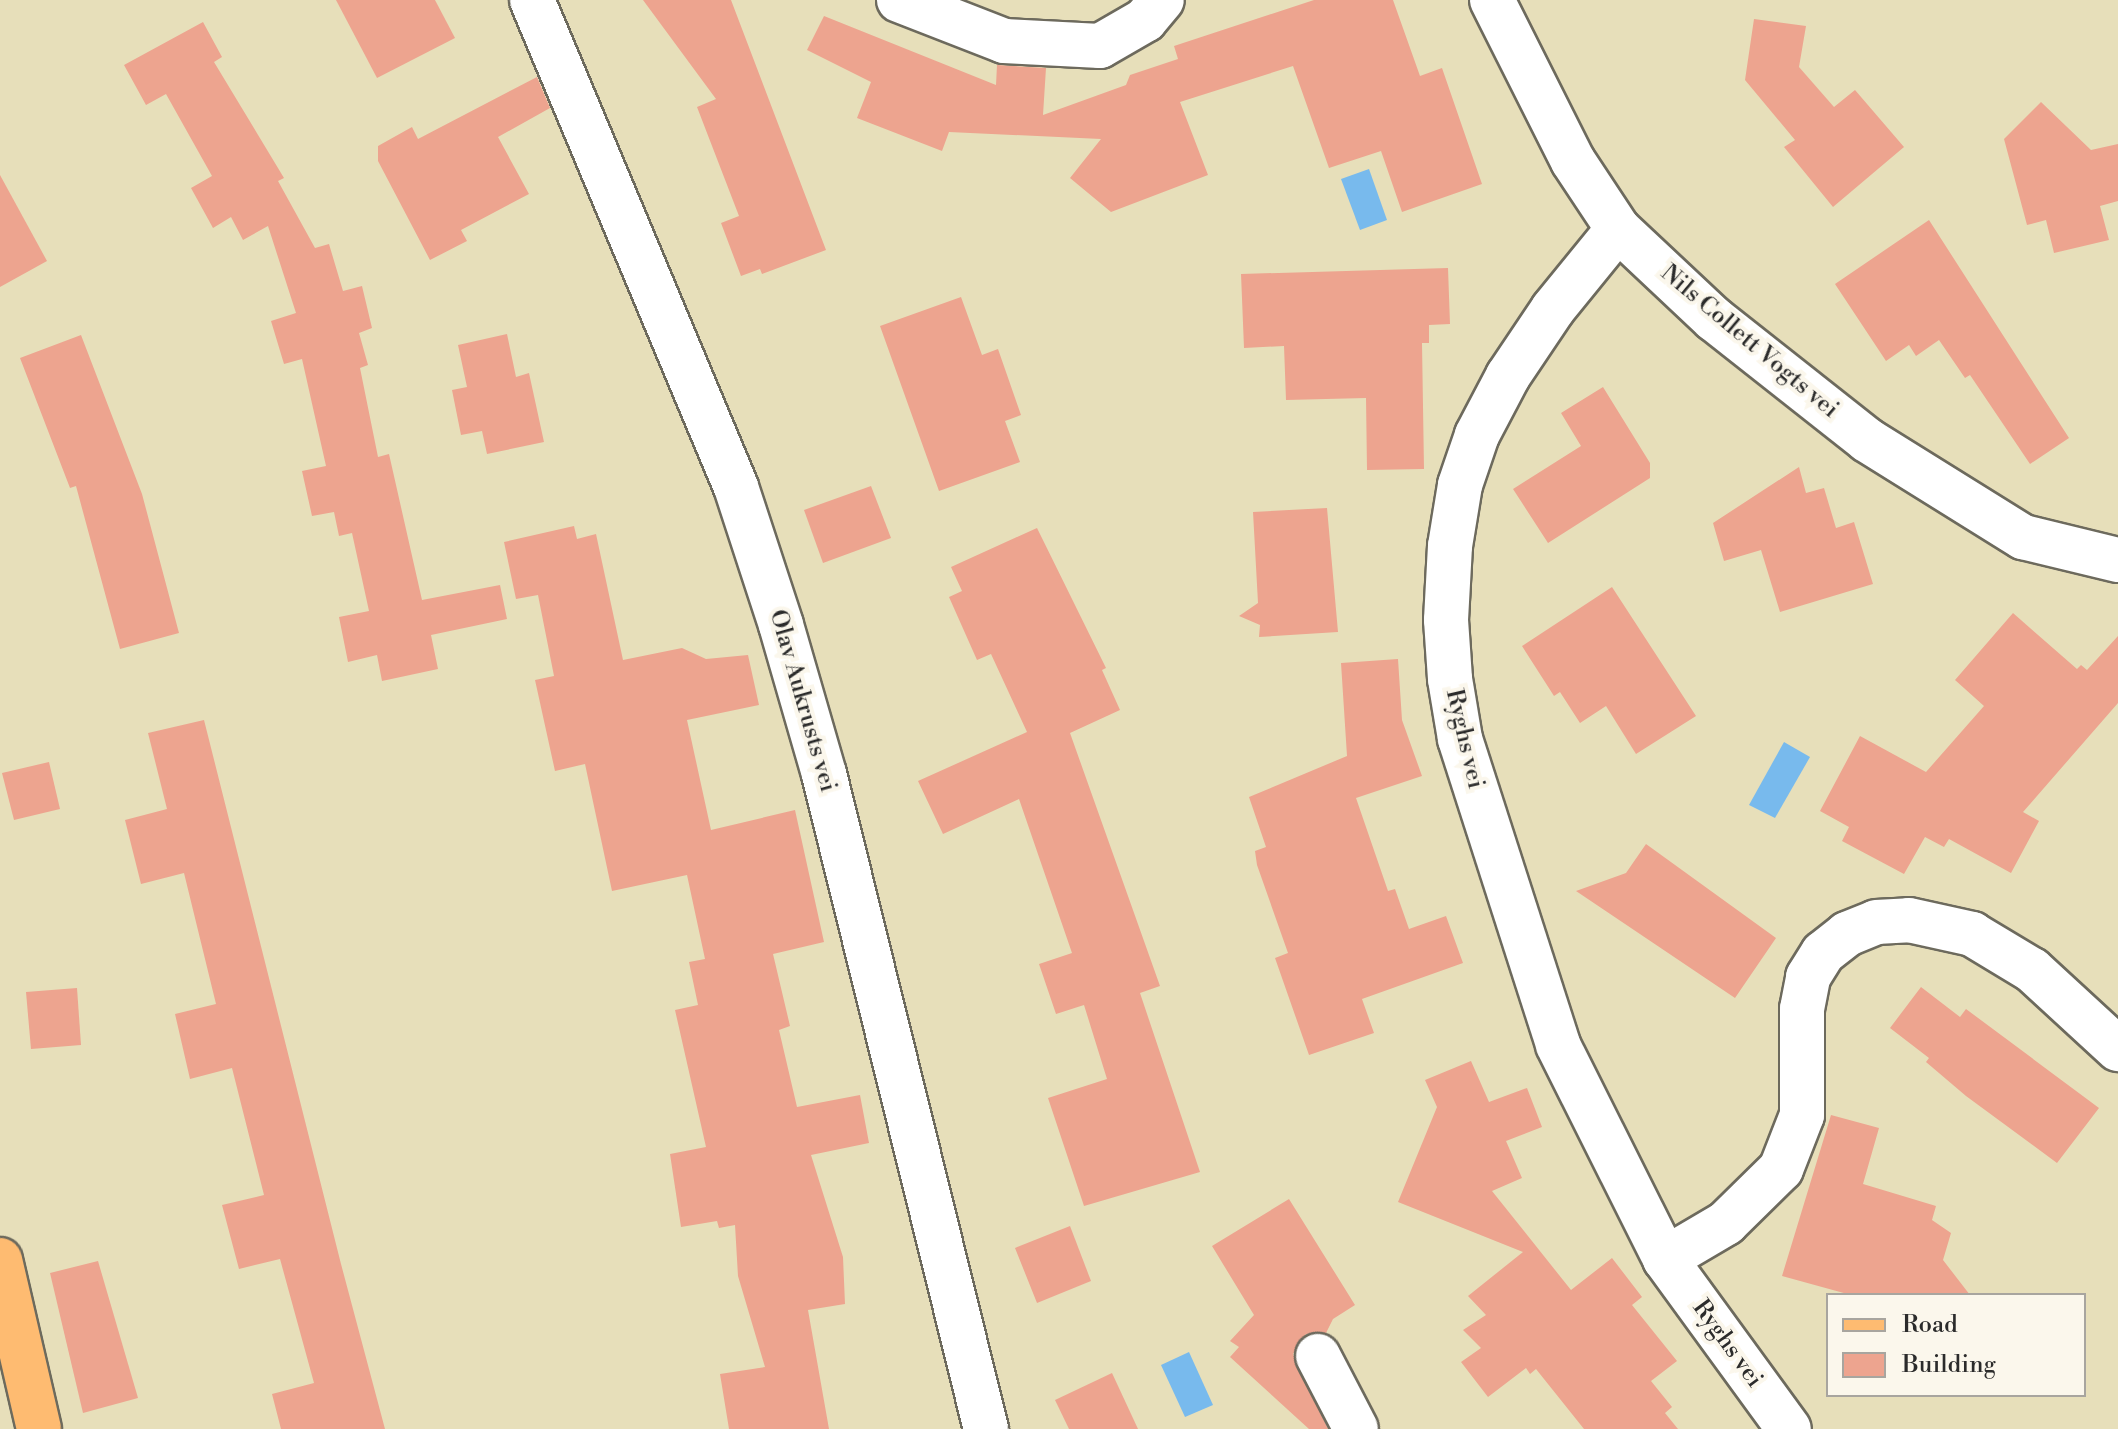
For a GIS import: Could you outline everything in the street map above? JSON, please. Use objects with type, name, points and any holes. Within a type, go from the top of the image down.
[{"type":"main road","points":[[0,1260],[39,1429]]},
{"type":"street","name":"Olav Aukrusts vei","points":[[532,0],[736,487],[781,625],[824,774],[986,1429]]},
{"type":"street","points":[[899,0],[1004,41],[1100,46],[1145,20],[1162,0]]},
{"type":"street","name":"Nils Collett Vogts vei","points":[[1492,0],[1573,161],[1618,229],[1714,319],[1867,440],[2023,537],[2118,560]]},
{"type":"street","name":"Ryghs vei","points":[[1618,229],[1553,309],[1508,376],[1477,435],[1460,485],[1446,620],[1460,739],[1523,948],[1558,1045],[1665,1259],[1789,1429]]},
{"type":"street","points":[[1665,1259],[1726,1223],[1781,1169],[1802,1115],[1802,1009],[1808,977],[1823,953],[1847,934],[1876,922],[1909,920],[1972,934],[2032,970],[2118,1049]]},
{"type":"street","points":[[1318,1356],[1356,1429]]},
{"type":"water","points":[[1369,169],[1387,220],[1360,230],[1341,179]]},
{"type":"water","points":[[1784,742],[1810,757],[1775,818],[1749,805]]},
{"type":"water","points":[[1189,1352],[1213,1405],[1185,1417],[1161,1365]]},
{"type":"building","points":[[336,0],[435,0],[455,38],[377,78]]},
{"type":"building","points":[[643,0],[731,0],[826,250],[762,274],[760,269],[741,276],[721,223],[739,216],[697,107],[716,99]]},
{"type":"building","points":[[1314,0],[1393,0],[1420,76],[1442,68],[1482,184],[1402,212],[1381,151],[1329,168],[1293,66],[1180,102],[1208,175],[1111,212],[1070,178],[1101,139],[949,132],[942,151],[857,118],[871,82],[807,50],[824,16],[996,85],[997,65],[1046,68],[1043,115],[1126,85],[1130,75],[1178,59],[1174,46]]},
{"type":"building","points":[[1754,19],[1806,26],[1799,67],[1834,107],[1855,90],[1904,147],[1833,207],[1784,147],[1795,140],[1745,80]]},
{"type":"building","points":[[203,22],[222,57],[214,62],[284,178],[278,181],[315,248],[329,244],[343,291],[362,286],[372,328],[359,333],[368,365],[360,368],[378,457],[389,454],[422,600],[500,585],[507,619],[431,635],[438,669],[382,681],[377,655],[348,662],[339,617],[369,611],[352,533],[339,536],[334,512],[312,516],[302,471],[326,466],[302,359],[284,364],[271,321],[296,313],[268,226],[243,240],[231,217],[213,228],[191,188],[212,176],[166,94],[146,105],[124,65]]},
{"type":"building","points":[[537,77],[550,108],[498,137],[529,194],[461,230],[467,241],[430,260],[378,161],[378,146],[412,127],[418,139]]},
{"type":"building","points":[[2041,102],[2091,150],[2118,144],[2118,201],[2100,206],[2109,240],[2054,253],[2046,220],[2027,225],[2004,139]]},
{"type":"building","points":[[0,175],[47,261],[0,287]]},
{"type":"building","points":[[1929,220],[2069,438],[2030,464],[1970,375],[1965,378],[1939,340],[1916,356],[1909,345],[1886,361],[1835,284]]},
{"type":"building","points":[[1448,268],[1450,324],[1429,325],[1429,343],[1422,343],[1424,469],[1367,470],[1366,398],[1286,400],[1284,346],[1244,348],[1241,274]]},
{"type":"building","points":[[961,297],[982,355],[998,349],[1021,415],[1005,421],[1020,462],[939,491],[880,326]]},
{"type":"building","points":[[507,334],[516,377],[529,373],[544,442],[487,454],[482,431],[461,435],[452,390],[467,387],[458,345]]},
{"type":"building","points":[[81,335],[142,494],[179,633],[120,649],[76,486],[70,488],[20,358]]},
{"type":"building","points":[[1603,387],[1650,463],[1650,478],[1548,543],[1513,489],[1581,446],[1561,413]]},
{"type":"building","points":[[1799,467],[1806,493],[1824,488],[1836,528],[1854,522],[1873,584],[1780,612],[1761,550],[1724,561],[1713,523]]},
{"type":"building","points":[[871,486],[891,538],[823,563],[804,510]]},
{"type":"building","points":[[1327,508],[1338,632],[1259,637],[1260,625],[1239,616],[1258,603],[1253,512]]},
{"type":"building","points":[[574,526],[577,539],[596,534],[623,660],[682,648],[706,659],[748,655],[759,705],[687,720],[711,830],[795,810],[824,942],[773,954],[790,1026],[779,1030],[797,1107],[860,1095],[869,1143],[811,1155],[843,1257],[845,1304],[808,1310],[829,1429],[729,1429],[720,1374],[765,1367],[738,1276],[735,1225],[719,1228],[717,1221],[681,1227],[670,1154],[706,1147],[675,1010],[698,1005],[689,962],[705,959],[687,875],[612,891],[585,764],[555,771],[535,680],[554,676],[538,595],[516,599],[504,542]]},
{"type":"building","points":[[1037,528],[1106,668],[1102,670],[1120,710],[1070,733],[1160,986],[1140,993],[1200,1172],[1084,1206],[1048,1098],[1107,1079],[1084,1005],[1056,1014],[1039,964],[1072,953],[1019,799],[943,834],[918,781],[1027,732],[991,654],[977,660],[949,597],[962,591],[951,567]]},
{"type":"building","points":[[1612,587],[1696,716],[1636,754],[1606,706],[1580,723],[1560,692],[1554,696],[1522,646]]},
{"type":"building","points":[[2013,613],[2077,669],[2081,665],[2087,670],[2118,636],[2118,703],[2023,812],[2039,821],[2011,873],[1949,839],[1944,847],[1925,837],[1904,874],[1842,841],[1849,827],[1820,811],[1860,736],[1926,772],[1984,706],[1955,680]]},
{"type":"building","points":[[1398,659],[1402,720],[1422,776],[1356,798],[1388,891],[1395,889],[1409,929],[1446,916],[1463,963],[1362,999],[1374,1033],[1309,1055],[1275,958],[1288,953],[1257,865],[1255,851],[1266,847],[1249,797],[1347,756],[1341,663]]},
{"type":"building","points":[[204,720],[385,1429],[281,1429],[272,1394],[314,1383],[280,1259],[239,1269],[222,1205],[264,1195],[232,1068],[190,1079],[175,1014],[216,1004],[184,873],[141,884],[125,820],[167,809],[148,733]]},
{"type":"building","points":[[49,762],[60,809],[14,820],[2,773]]},
{"type":"building","points":[[1646,844],[1776,938],[1735,998],[1576,891],[1626,873]]},
{"type":"building","points":[[1921,987],[1960,1017],[1966,1009],[2099,1108],[2057,1163],[1966,1096],[1926,1062],[1929,1058],[1890,1028]]},
{"type":"building","points":[[77,988],[81,1045],[31,1049],[26,992]]},
{"type":"building","points":[[1471,1061],[1489,1102],[1527,1088],[1542,1127],[1506,1141],[1522,1178],[1492,1191],[1571,1290],[1612,1258],[1642,1297],[1632,1305],[1677,1361],[1651,1381],[1672,1407],[1665,1413],[1678,1429],[1584,1429],[1536,1369],[1530,1374],[1526,1368],[1488,1397],[1461,1362],[1481,1348],[1463,1330],[1486,1315],[1468,1296],[1523,1252],[1398,1202],[1437,1107],[1425,1080]]},
{"type":"building","points":[[1831,1115],[1879,1128],[1863,1184],[1936,1206],[1932,1220],[1951,1233],[1943,1260],[1968,1293],[1844,1293],[1782,1276]]},
{"type":"building","points":[[1289,1199],[1355,1305],[1333,1319],[1326,1333],[1306,1334],[1293,1354],[1328,1429],[1309,1429],[1230,1357],[1239,1347],[1230,1341],[1254,1315],[1212,1246]]},
{"type":"building","points":[[1070,1226],[1091,1281],[1037,1303],[1015,1248]]},
{"type":"building","points":[[98,1261],[138,1398],[83,1413],[50,1273]]},
{"type":"building","points":[[1112,1373],[1138,1429],[1069,1429],[1055,1400]]}]
